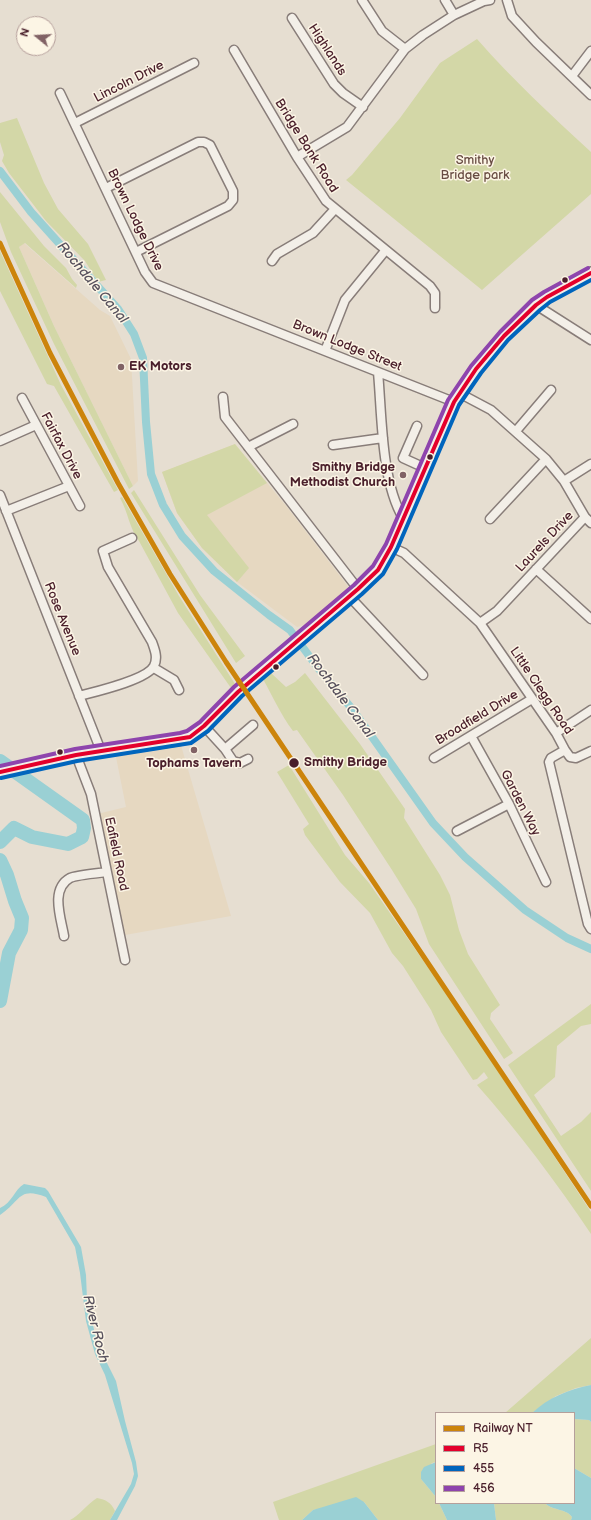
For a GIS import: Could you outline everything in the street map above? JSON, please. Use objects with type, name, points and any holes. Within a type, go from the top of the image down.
[{"type":"street","points":[[362,0],[382,31],[405,49]]},
{"type":"street","points":[[445,0],[454,14]]},
{"type":"street","points":[[297,157],[347,127],[405,49],[422,35],[454,14],[484,1],[490,0]]},
{"type":"street","points":[[507,0],[512,16],[536,42],[591,95]]},
{"type":"street","name":"Highlands","points":[[292,18],[334,84],[343,93],[363,107]]},
{"type":"street","name":"Bridge Bank Road","points":[[234,50],[297,157],[326,201],[385,251],[430,286],[435,293],[434,308]]},
{"type":"street","points":[[572,76],[591,51]]},
{"type":"street","name":"Lincoln Drive","points":[[75,123],[194,63]]},
{"type":"street","name":"Brown Lodge Drive","points":[[60,93],[145,272],[153,283],[230,312]]},
{"type":"street","points":[[106,188],[198,142],[204,142],[210,145],[233,191],[233,200],[228,206],[136,252]]},
{"type":"street","points":[[272,261],[277,254],[312,233],[335,209]]},
{"type":"street","points":[[325,350],[345,300],[385,251]]},
{"type":"street","points":[[0,772],[76,755],[181,740],[190,737],[204,726],[238,692],[294,645],[378,570],[391,547],[424,468],[457,397],[476,369],[504,336],[536,305],[547,297],[591,273]]},
{"type":"street","points":[[536,305],[591,340]]},
{"type":"street","name":"Brown Lodge Street","points":[[230,312],[378,372],[457,397]]},
{"type":"street","points":[[378,372],[383,438],[390,486],[395,506],[403,518]]},
{"type":"street","points":[[516,431],[551,390]]},
{"type":"street","points":[[223,397],[224,416],[358,589]]},
{"type":"street","name":"Laurels Drive","points":[[457,397],[491,410],[546,459],[564,481],[588,520],[536,569],[497,611],[480,623]]},
{"type":"street","name":"Fairfax Drive","points":[[22,398],[80,506]]},
{"type":"street","points":[[248,447],[293,424]]},
{"type":"street","points":[[0,441],[36,425]]},
{"type":"street","points":[[417,426],[403,458],[424,468]]},
{"type":"street","points":[[333,445],[383,438]]},
{"type":"street","points":[[490,519],[546,459]]},
{"type":"street","points":[[564,481],[591,464]]},
{"type":"street","points":[[6,511],[69,486]]},
{"type":"street","name":"Rose Avenue","points":[[0,496],[101,751]]},
{"type":"street","points":[[79,696],[115,686],[147,674],[154,668],[156,655],[152,642],[99,552],[132,538]]},
{"type":"street","name":"Little Clegg Road","points":[[391,547],[404,552],[480,623],[556,733],[565,750],[551,758],[549,762],[588,924],[591,929]]},
{"type":"street","points":[[536,569],[591,619]]},
{"type":"street","points":[[349,596],[423,675]]},
{"type":"street","points":[[154,668],[174,680],[179,690]]},
{"type":"street","name":"Broadfield Drive","points":[[434,758],[532,698]]},
{"type":"street","points":[[556,733],[591,710]]},
{"type":"street","points":[[225,749],[253,725]]},
{"type":"street","points":[[204,726],[225,749],[233,761],[240,763],[248,759]]},
{"type":"street","name":"Garden Way","points":[[471,736],[509,804],[546,882]]},
{"type":"street","points":[[565,750],[570,757],[576,758],[591,750]]},
{"type":"street","name":"Eafield Road","points":[[76,755],[91,794],[125,960]]},
{"type":"street","points":[[457,831],[509,804]]},
{"type":"street","points":[[64,936],[57,898],[63,884],[71,878],[107,872]]},
{"type":"shaded area","points":[[24,243],[100,310],[110,316],[131,359],[138,481],[133,486],[54,326],[19,247]]},
{"type":"shaded area","points":[[235,444],[287,507],[350,589],[307,624],[297,627],[237,582],[202,548],[177,513],[162,472]]},
{"type":"shaded area","points":[[180,742],[231,916],[125,935],[97,814],[126,807],[115,752]]},
{"type":"green space","name":"Smithy Bridge park","points":[[477,39],[547,111],[591,152],[591,194],[482,290],[346,180],[352,175],[400,118],[440,63]]},
{"type":"green space","points":[[17,118],[44,183],[58,209],[88,244],[106,280],[98,282],[85,261],[46,221],[9,173],[2,161],[4,155],[0,142],[0,123]]},
{"type":"green space","points":[[0,192],[44,246],[66,268],[77,285],[76,288],[25,243],[19,247],[54,326],[133,486],[129,489],[54,344],[11,252],[0,222]]},
{"type":"green space","points":[[0,251],[61,385],[118,490],[114,492],[54,386],[47,384],[0,291]]},
{"type":"green space","points":[[235,444],[267,483],[207,515],[249,568],[237,582],[202,548],[177,513],[162,472]]},
{"type":"green space","points":[[134,490],[200,595],[245,656],[236,663],[131,493]]},
{"type":"green space","points":[[122,497],[179,596],[235,684],[231,688],[178,613],[133,532],[120,498]]},
{"type":"green space","points":[[271,673],[286,687],[295,682],[305,673],[360,744],[405,809],[404,818],[440,875],[450,895],[459,930],[468,954],[500,1005],[491,1013],[490,1019],[513,1053],[504,1059],[429,944],[416,909],[392,870],[343,795],[297,730],[293,731],[277,706],[263,679]]},
{"type":"green space","points":[[289,765],[345,855],[369,883],[457,1009],[591,1212],[591,1234],[536,1157],[477,1085],[488,1078],[484,1072],[477,1079],[473,1080],[441,1032],[431,1010],[403,966],[392,953],[370,913],[340,882],[305,835],[303,829],[309,824],[277,772]]},
{"type":"green space","points":[[591,1004],[591,1024],[581,1026],[557,1046],[555,1077],[534,1095],[561,1136],[581,1122],[591,1112],[591,1191],[508,1065]]},
{"type":"green space","points":[[591,1338],[591,1385],[576,1388],[556,1396],[533,1412],[506,1412]]},
{"type":"green space","points":[[575,1419],[589,1420],[591,1422],[591,1478],[575,1469]]},
{"type":"green space","points":[[435,1444],[435,1462],[432,1463],[421,1479],[435,1496],[435,1504],[439,1504],[447,1520],[378,1520],[364,1502],[313,1510],[302,1520],[279,1520],[273,1502]]},
{"type":"green space","points":[[97,1498],[112,1505],[115,1511],[110,1520],[70,1520],[77,1515]]},
{"type":"green space","points":[[494,1504],[546,1504],[566,1512],[572,1517],[571,1520],[496,1520]]},
{"type":"water","points":[[24,1184],[45,1188],[48,1191],[81,1247],[86,1275],[87,1300],[96,1338],[116,1381],[136,1462],[138,1476],[135,1486],[117,1520],[110,1520],[131,1484],[134,1474],[105,1375],[95,1354],[86,1321],[75,1247],[46,1197],[30,1193],[25,1194],[0,1215],[0,1208],[7,1203]]},
{"type":"water","points":[[591,1385],[591,1422],[589,1420],[575,1419],[575,1412],[533,1412],[559,1395]]},
{"type":"water","points":[[435,1462],[435,1496],[421,1479],[421,1472],[424,1467]]},
{"type":"water","points":[[575,1469],[591,1478],[591,1520],[571,1520],[572,1517],[566,1512],[546,1504],[575,1504]]},
{"type":"water","points":[[356,1497],[364,1502],[378,1520],[302,1520],[313,1510]]},
{"type":"water","points":[[439,1504],[494,1504],[496,1520],[447,1520]]},
{"type":"waterway","name":"Rochdale Canal","points":[[0,171],[31,212],[118,309],[134,334],[143,358],[146,422],[151,474],[163,505],[182,536],[214,571],[290,630],[318,668],[353,710],[433,823],[465,857],[525,910],[567,938],[591,949]]},
{"type":"waterway","name":"River Roch","points":[[0,761],[83,820],[84,828],[82,837],[68,844],[32,837],[14,828],[0,842]]},
{"type":"waterway","name":"River Roch","points":[[0,860],[7,875],[22,918],[21,930],[9,953],[0,1001]]},
{"type":"rail line","name":"NT","points":[[0,243],[50,353],[118,483],[170,574],[226,662],[591,1206]]},
{"type":"transit line","name":"456","points":[[0,766],[75,749],[180,733],[187,731],[200,722],[234,687],[354,585],[373,566],[386,544],[448,400],[471,366],[500,332],[532,300],[588,268]]},
{"type":"transit line","name":"R5","points":[[0,772],[76,755],[190,737],[204,726],[238,692],[378,570],[391,547],[454,402],[476,369],[504,336],[536,305],[547,297],[591,273]]},
{"type":"transit line","name":"455","points":[[1,778],[77,761],[191,743],[208,731],[242,696],[362,594],[383,574],[397,549],[459,405],[481,373],[508,340],[540,310],[550,302],[591,280]]},
{"type":"place","name":"EK Motors","points":[[121,367]]},
{"type":"place","name":"Smithy Bridge Methodist Church","points":[[403,475]]},
{"type":"place","name":"Tophams Tavern","points":[[194,750]]},
{"type":"place","name":"Smithy Bridge","points":[[294,763]]}]
